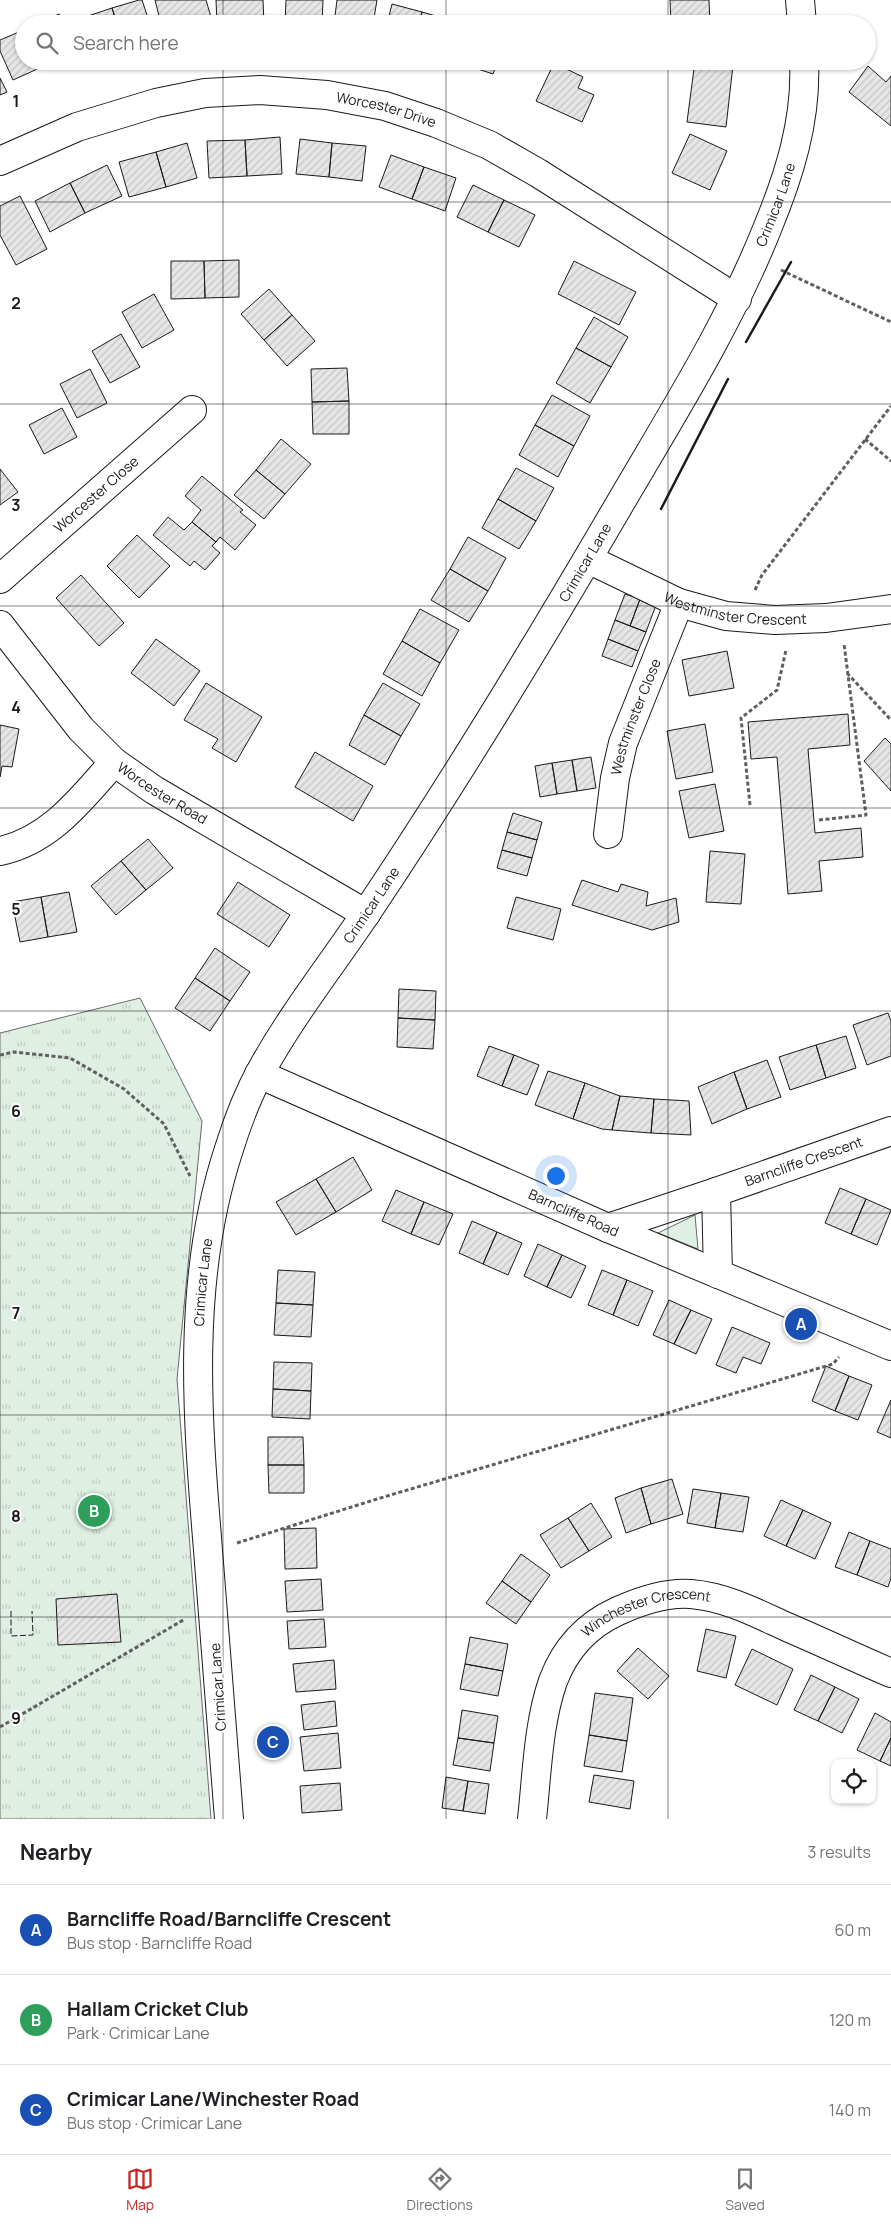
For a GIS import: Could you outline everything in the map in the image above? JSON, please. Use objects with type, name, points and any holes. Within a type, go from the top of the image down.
[{"type":"street","points":[[800,0],[801,15]]},
{"type":"street","name":"Crimicar Lane","points":[[229,1819],[198,1424],[198,1315],[211,1215],[229,1149],[259,1074],[293,1018],[366,914],[487,728],[588,559],[737,299],[783,191],[797,138],[802,109],[804,70]]},
{"type":"street","name":"Worcester Drive","points":[[0,161],[77,127],[156,103],[205,92],[260,90],[327,95],[385,106],[436,123],[489,146],[538,172],[737,299]]},
{"type":"street","name":"Worcester Close","points":[[0,579],[192,410]]},
{"type":"street","name":"Westminster Crescent","points":[[588,559],[679,603],[726,616],[775,620],[842,616],[891,609]]},
{"type":"street","name":"Westminster Close","points":[[608,834],[615,778],[623,743],[679,603]]},
{"type":"street","name":"Worcester Road","points":[[0,625],[81,729],[114,762],[154,790],[366,914]]},
{"type":"street","points":[[0,851],[43,833],[68,813],[114,762]]},
{"type":"street","name":"Barncliffe Road","points":[[259,1074],[608,1228],[891,1346]]},
{"type":"street","name":"Barncliffe Crescent","points":[[608,1228],[891,1131]]},
{"type":"street","points":[[716,1192],[718,1274]]},
{"type":"street","name":"Winchester Crescent","points":[[532,1819],[544,1715],[553,1682],[564,1657],[581,1636],[606,1617],[632,1605],[660,1597],[690,1594],[721,1599],[891,1673]]},
{"type":"path","points":[[756,258],[891,322]]},
{"type":"path","points":[[748,618],[753,595],[762,575],[891,406]]},
{"type":"path","points":[[865,439],[891,461]]},
{"type":"path","points":[[818,820],[866,815],[846,672],[842,616]]},
{"type":"path","points":[[750,805],[741,718],[777,690],[793,619]]},
{"type":"path","points":[[846,672],[891,720]]},
{"type":"path","points":[[0,1055],[14,1052],[70,1058],[124,1088],[164,1124],[211,1215]]},
{"type":"path","points":[[208,1553],[377,1500],[833,1364],[861,1333]]},
{"type":"path","points":[[0,1727],[186,1618]]},
{"type":"green space","points":[[140,998],[202,1121],[177,1379],[211,1819],[0,1819],[0,1033]]},
{"type":"green space","points":[[695,1215],[698,1249],[658,1233]]},
{"type":"building","points":[[142,0],[147,15],[114,15],[112,8]]},
{"type":"building","points":[[155,0],[206,0],[210,15],[159,15]]},
{"type":"building","points":[[216,0],[263,0],[264,15],[217,15]]},
{"type":"building","points":[[286,0],[323,0],[322,15],[285,15]]},
{"type":"building","points":[[337,0],[377,0],[374,15],[335,15]]},
{"type":"building","points":[[670,0],[709,0],[710,15],[671,15]]},
{"type":"building","points":[[392,4],[422,12],[421,15],[389,15]]},
{"type":"building","points":[[112,8],[114,15],[91,15]]},
{"type":"building","points":[[422,12],[432,15],[421,15]]},
{"type":"building","points":[[15,34],[15,70],[35,70],[13,80],[0,51],[0,40]]},
{"type":"building","points":[[481,70],[495,70],[493,74]]},
{"type":"building","points":[[551,70],[568,70],[583,77],[578,88],[594,95],[582,122],[536,101]]},
{"type":"building","points":[[694,70],[732,70],[726,127],[687,122]]},
{"type":"building","points":[[865,70],[872,70],[886,82],[891,76],[891,126],[849,92]]},
{"type":"building","points":[[0,78],[7,92],[0,95]]},
{"type":"building","points":[[690,134],[727,151],[710,190],[672,173]]},
{"type":"building","points":[[280,137],[282,174],[247,176],[245,140]]},
{"type":"building","points":[[300,139],[332,143],[329,177],[296,174]]},
{"type":"building","points":[[245,140],[247,176],[209,178],[207,141]]},
{"type":"building","points":[[187,143],[197,178],[166,187],[156,152]]},
{"type":"building","points":[[332,143],[366,146],[362,181],[329,177]]},
{"type":"building","points":[[156,152],[166,187],[129,197],[119,162]]},
{"type":"building","points":[[391,155],[424,167],[412,199],[379,187]]},
{"type":"building","points":[[107,165],[122,196],[85,213],[70,183]]},
{"type":"building","points":[[424,167],[456,178],[445,211],[412,199]]},
{"type":"building","points":[[70,183],[85,213],[50,232],[35,201]]},
{"type":"building","points":[[473,185],[504,200],[488,232],[457,217]]},
{"type":"building","points":[[20,196],[47,249],[16,265],[0,235],[0,206]]},
{"type":"building","points":[[504,200],[535,215],[519,247],[488,232]]},
{"type":"building","points":[[239,260],[239,297],[205,298],[204,261]]},
{"type":"building","points":[[171,261],[204,261],[205,298],[171,299]]},
{"type":"building","points":[[574,261],[636,292],[619,325],[558,294]]},
{"type":"building","points":[[269,289],[292,315],[264,340],[241,314]]},
{"type":"building","points":[[154,294],[174,330],[142,348],[122,312]]},
{"type":"building","points":[[292,315],[315,341],[287,366],[264,340]]},
{"type":"building","points":[[594,317],[628,337],[611,367],[576,348]]},
{"type":"building","points":[[121,334],[140,367],[110,383],[92,351]]},
{"type":"building","points":[[576,348],[611,367],[590,403],[556,383]]},
{"type":"building","points":[[347,368],[349,401],[312,402],[311,369]]},
{"type":"building","points":[[90,369],[107,403],[77,418],[60,384]]},
{"type":"building","points":[[552,395],[590,416],[574,446],[535,425]]},
{"type":"building","points":[[349,401],[349,434],[313,434],[312,402]]},
{"type":"building","points":[[62,408],[77,437],[44,454],[29,425]]},
{"type":"building","points":[[535,425],[574,446],[558,477],[519,455]]},
{"type":"building","points":[[281,439],[311,464],[285,494],[256,470]]},
{"type":"building","points":[[516,468],[554,488],[536,521],[498,499]]},
{"type":"building","points":[[0,469],[18,492],[0,505]]},
{"type":"building","points":[[256,470],[285,494],[264,519],[234,495]]},
{"type":"building","points":[[202,476],[243,510],[240,512],[256,525],[235,550],[220,537],[216,542],[192,522],[201,510],[185,496]]},
{"type":"building","points":[[498,499],[536,521],[519,549],[482,528]]},
{"type":"building","points":[[168,517],[184,530],[192,522],[216,542],[212,546],[220,553],[205,570],[194,561],[190,566],[153,535]]},
{"type":"building","points":[[137,535],[170,566],[139,598],[107,566]]},
{"type":"building","points":[[468,537],[506,558],[488,591],[450,569]]},
{"type":"building","points":[[450,569],[488,591],[469,622],[431,600]]},
{"type":"building","points":[[81,575],[124,623],[99,646],[56,598]]},
{"type":"building","points":[[625,594],[640,599],[630,626],[615,620]]},
{"type":"building","points":[[640,599],[656,605],[646,632],[630,626]]},
{"type":"building","points":[[420,609],[459,630],[440,663],[402,641]]},
{"type":"building","points":[[615,620],[646,632],[638,651],[608,639]]},
{"type":"building","points":[[156,639],[200,671],[174,706],[131,673]]},
{"type":"building","points":[[608,639],[638,651],[632,667],[602,656]]},
{"type":"building","points":[[402,641],[440,663],[422,696],[383,674]]},
{"type":"building","points":[[727,651],[734,688],[689,696],[682,660]]},
{"type":"building","points":[[206,683],[262,717],[236,762],[212,748],[218,739],[184,720]]},
{"type":"building","points":[[383,683],[420,704],[401,736],[364,715]]},
{"type":"building","points":[[848,714],[850,745],[808,749],[815,833],[861,828],[863,857],[819,861],[822,891],[788,894],[777,757],[751,759],[748,722]]},
{"type":"building","points":[[364,715],[401,736],[385,765],[349,745]]},
{"type":"building","points":[[705,724],[713,772],[676,779],[667,731]]},
{"type":"building","points":[[0,725],[19,729],[12,767],[2,766],[0,777]]},
{"type":"building","points":[[885,738],[891,744],[891,791],[864,761]]},
{"type":"building","points":[[315,752],[373,786],[353,821],[295,787]]},
{"type":"building","points":[[591,757],[596,788],[577,791],[572,760]]},
{"type":"building","points":[[572,760],[577,791],[557,794],[552,763]]},
{"type":"building","points":[[552,763],[557,794],[540,797],[535,766]]},
{"type":"building","points":[[715,784],[724,831],[689,838],[679,791]]},
{"type":"building","points":[[513,813],[542,822],[537,840],[507,832]]},
{"type":"building","points":[[507,832],[537,840],[532,858],[502,850]]},
{"type":"building","points":[[148,839],[173,868],[146,890],[121,861]]},
{"type":"building","points":[[502,850],[532,858],[527,876],[497,868]]},
{"type":"building","points":[[710,851],[745,854],[741,904],[706,902]]},
{"type":"building","points":[[121,861],[146,890],[116,915],[91,886]]},
{"type":"building","points":[[582,880],[618,892],[621,884],[648,892],[646,906],[676,898],[679,922],[652,930],[572,905]]},
{"type":"building","points":[[238,882],[290,915],[269,947],[217,914]]},
{"type":"building","points":[[69,892],[77,932],[48,937],[41,897]]},
{"type":"building","points":[[41,897],[48,937],[20,942],[12,902]]},
{"type":"building","points":[[516,897],[561,909],[553,940],[507,928]]},
{"type":"building","points":[[215,948],[250,972],[230,1001],[195,978]]},
{"type":"building","points":[[195,978],[230,1001],[210,1031],[175,1008]]},
{"type":"building","points":[[399,989],[436,991],[435,1020],[398,1018]]},
{"type":"building","points":[[888,1013],[891,1021],[891,1056],[867,1065],[853,1025]]},
{"type":"building","points":[[398,1018],[435,1020],[433,1049],[397,1047]]},
{"type":"building","points":[[846,1036],[856,1068],[826,1078],[816,1045]]},
{"type":"building","points":[[816,1045],[826,1078],[790,1090],[779,1057]]},
{"type":"building","points":[[489,1046],[514,1055],[502,1086],[477,1076]]},
{"type":"building","points":[[514,1055],[539,1065],[527,1095],[502,1086]]},
{"type":"building","points":[[767,1060],[781,1097],[747,1109],[734,1072]]},
{"type":"building","points":[[548,1071],[585,1083],[573,1119],[535,1105]]},
{"type":"building","points":[[734,1072],[747,1109],[712,1124],[698,1087]]},
{"type":"building","points":[[585,1083],[620,1096],[612,1130],[602,1129],[573,1119]]},
{"type":"building","points":[[620,1096],[654,1099],[651,1133],[612,1130]]},
{"type":"building","points":[[654,1099],[689,1101],[691,1135],[651,1133]]},
{"type":"building","points":[[353,1157],[372,1190],[336,1212],[316,1179]]},
{"type":"building","points":[[316,1179],[336,1212],[296,1235],[276,1202]]},
{"type":"building","points":[[840,1188],[866,1199],[851,1234],[825,1223]]},
{"type":"building","points":[[396,1190],[424,1202],[411,1234],[382,1221]]},
{"type":"building","points":[[866,1199],[891,1210],[877,1245],[851,1234]]},
{"type":"building","points":[[424,1202],[453,1214],[439,1245],[411,1234]]},
{"type":"building","points":[[472,1221],[497,1232],[483,1264],[459,1253]]},
{"type":"building","points":[[497,1232],[522,1243],[508,1275],[483,1264]]},
{"type":"building","points":[[538,1244],[562,1255],[547,1287],[524,1276]]},
{"type":"building","points":[[562,1255],[586,1266],[571,1298],[547,1287]]},
{"type":"building","points":[[278,1270],[315,1272],[313,1305],[276,1303]]},
{"type":"building","points":[[602,1270],[627,1280],[613,1315],[588,1305]]},
{"type":"building","points":[[627,1280],[653,1291],[638,1326],[613,1315]]},
{"type":"building","points":[[669,1300],[691,1310],[674,1344],[653,1335]]},
{"type":"building","points":[[276,1303],[313,1305],[311,1337],[274,1335]]},
{"type":"building","points":[[691,1310],[712,1319],[696,1354],[674,1344]]},
{"type":"building","points":[[732,1327],[770,1343],[761,1364],[743,1357],[736,1373],[716,1365]]},
{"type":"building","points":[[274,1362],[312,1363],[311,1391],[273,1389]]},
{"type":"building","points":[[826,1366],[849,1376],[835,1411],[812,1401]]},
{"type":"building","points":[[849,1376],[872,1385],[858,1420],[835,1411]]},
{"type":"building","points":[[273,1389],[311,1391],[310,1419],[272,1417]]},
{"type":"building","points":[[891,1400],[891,1438],[877,1432]]},
{"type":"building","points":[[268,1437],[303,1437],[304,1465],[268,1465]]},
{"type":"building","points":[[268,1465],[304,1465],[304,1493],[269,1493]]},
{"type":"building","points":[[672,1479],[683,1514],[651,1524],[641,1488]]},
{"type":"building","points":[[641,1488],[651,1524],[626,1533],[615,1498]]},
{"type":"building","points":[[693,1489],[721,1493],[715,1528],[687,1523]]},
{"type":"building","points":[[721,1493],[749,1497],[743,1532],[715,1528]]},
{"type":"building","points":[[781,1500],[803,1510],[786,1546],[764,1536]]},
{"type":"building","points":[[591,1503],[612,1537],[589,1551],[568,1518]]},
{"type":"building","points":[[803,1510],[831,1523],[815,1559],[786,1546]]},
{"type":"building","points":[[568,1518],[589,1551],[561,1568],[540,1535]]},
{"type":"building","points":[[316,1528],[317,1568],[285,1569],[284,1529]]},
{"type":"building","points":[[849,1532],[870,1541],[857,1575],[835,1567]]},
{"type":"building","points":[[870,1541],[891,1549],[891,1578],[888,1587],[857,1575]]},
{"type":"building","points":[[521,1554],[550,1575],[531,1602],[502,1581]]},
{"type":"building","points":[[321,1579],[323,1610],[287,1612],[285,1581]]},
{"type":"building","points":[[502,1581],[531,1602],[516,1624],[486,1603]]},
{"type":"building","points":[[117,1594],[121,1642],[58,1645],[56,1599]]},
{"type":"building","points":[[324,1619],[326,1647],[289,1649],[287,1621]]},
{"type":"building","points":[[706,1629],[736,1636],[726,1678],[697,1671]]},
{"type":"building","points":[[470,1637],[508,1644],[503,1671],[465,1664]]},
{"type":"building","points":[[638,1648],[669,1676],[648,1699],[617,1671]]},
{"type":"building","points":[[752,1649],[793,1669],[777,1705],[735,1685]]},
{"type":"building","points":[[334,1660],[336,1689],[296,1692],[293,1664]]},
{"type":"building","points":[[465,1664],[503,1671],[498,1696],[460,1689]]},
{"type":"building","points":[[811,1675],[835,1687],[818,1721],[794,1710]]},
{"type":"building","points":[[835,1687],[859,1699],[842,1733],[818,1721]]},
{"type":"building","points":[[595,1693],[633,1698],[627,1741],[589,1735]]},
{"type":"building","points":[[335,1701],[337,1726],[304,1730],[301,1705]]},
{"type":"building","points":[[462,1710],[498,1716],[494,1743],[458,1738]]},
{"type":"building","points":[[875,1713],[891,1722],[891,1738],[880,1761],[857,1750]]},
{"type":"building","points":[[338,1733],[341,1768],[304,1771],[300,1737]]},
{"type":"building","points":[[589,1735],[627,1741],[622,1772],[584,1766]]},
{"type":"building","points":[[458,1738],[494,1743],[490,1771],[453,1765]]},
{"type":"building","points":[[891,1738],[891,1766],[880,1761]]},
{"type":"building","points":[[594,1775],[634,1781],[630,1809],[589,1802]]},
{"type":"building","points":[[446,1777],[468,1781],[463,1811],[442,1808]]},
{"type":"building","points":[[468,1781],[489,1784],[485,1814],[463,1811]]},
{"type":"building","points":[[340,1783],[342,1810],[302,1813],[300,1786]]},
{"type":"fence","points":[[11,1611],[11,1636],[33,1635],[32,1611]]},
{"type":"wall","points":[[746,342],[791,262]]},
{"type":"wall","points":[[661,509],[728,379]]},
{"type":"place","name":"Barncliffe Road/Barncliffe Crescent","points":[[801,1324]]},
{"type":"place","name":"Hallam Cricket Club","points":[[94,1511]]},
{"type":"place","name":"Crimicar Lane/Winchester Road","points":[[273,1742]]}]
